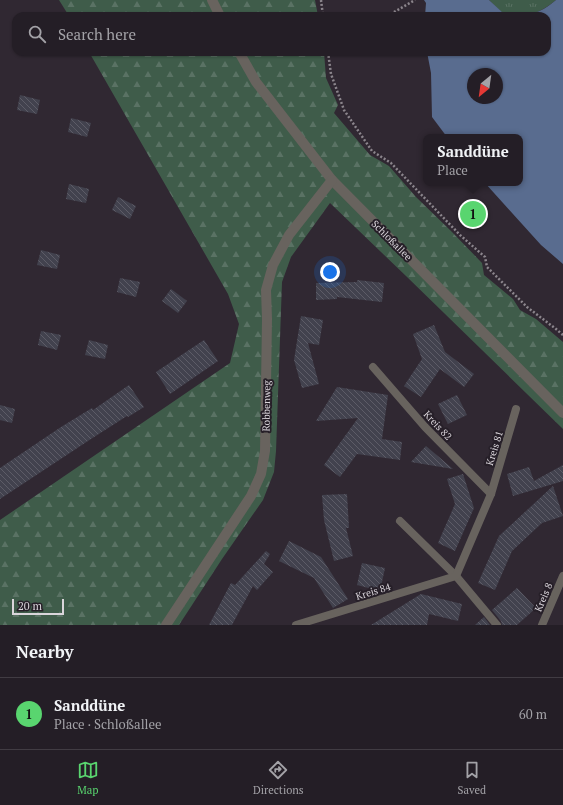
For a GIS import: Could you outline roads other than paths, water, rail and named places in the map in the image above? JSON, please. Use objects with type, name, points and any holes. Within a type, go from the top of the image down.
[{"type":"street","points":[[212,0],[218,12]]},
{"type":"street","name":"Schloßallee","points":[[241,56],[256,82],[332,180],[563,413]]},
{"type":"street","name":"Robbenweg","points":[[166,625],[251,496],[261,474],[265,451],[266,290],[273,265],[289,235],[332,180]]},
{"type":"lane","name":"Kreis 82","points":[[373,367],[425,427],[490,494]]},
{"type":"lane","name":"Kreis 81","points":[[456,576],[490,494],[516,408]]},
{"type":"lane","points":[[400,521],[456,576],[497,625]]},
{"type":"lane","name":"Kreis 84","points":[[296,625],[456,576]]},
{"type":"lane","name":"Kreis 8","points":[[542,625],[563,576]]},
{"type":"water","points":[[424,0],[489,0],[502,12],[425,12],[426,3]]},
{"type":"water","points":[[556,0],[563,0],[563,264],[541,245],[488,186],[523,186],[523,134],[445,134],[432,117],[431,73],[428,56],[551,56],[551,12],[537,12]]},
{"type":"place","name":"Sanddüne","points":[[473,214]]}]
